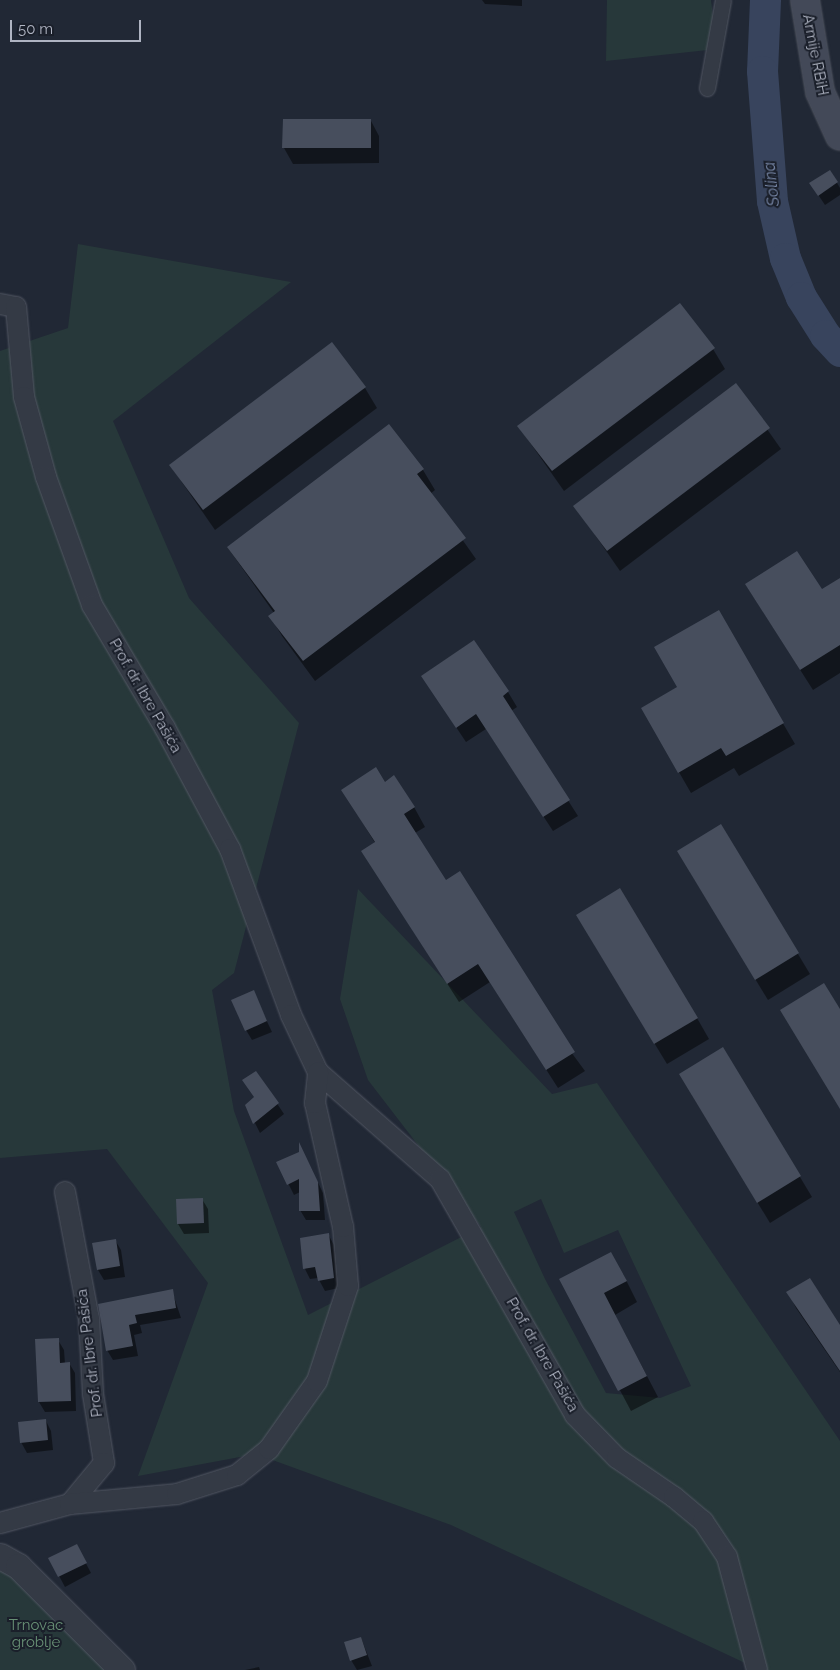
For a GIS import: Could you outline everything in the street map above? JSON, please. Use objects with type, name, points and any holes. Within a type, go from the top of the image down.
[{"type":"main road","name":"Armije RBiH","points":[[804,0],[820,92],[840,136]]},
{"type":"street","points":[[707,88],[723,0]]},
{"type":"street","name":"Prof. dr. Ibre Pašića","points":[[8,305],[24,397],[46,477],[92,605],[165,728],[230,849],[291,1015],[318,1072],[440,1179],[575,1415],[617,1458],[674,1497],[703,1521],[727,1557],[757,1670]]},
{"type":"street","points":[[0,1523],[70,1504],[177,1494],[237,1475],[269,1449],[317,1381],[348,1286],[343,1227],[315,1103],[318,1072]]},
{"type":"street","name":"Prof. dr. Ibre Pašića","points":[[65,1192],[88,1319],[93,1394],[104,1463],[70,1504]]},
{"type":"street","points":[[0,1556],[18,1566],[122,1670]]},
{"type":"green space","points":[[607,0],[711,0],[717,49],[606,61]]},
{"type":"green space","points":[[78,244],[291,282],[113,421],[189,598],[299,723],[234,973],[212,990],[234,1111],[308,1315],[481,1227],[368,1080],[340,999],[358,889],[552,1094],[597,1083],[840,1441],[840,1670],[760,1670],[451,1525],[256,1454],[138,1476],[208,1283],[107,1149],[0,1158],[0,351],[68,328]],"holes":[[[541,1199],[564,1253],[618,1230],[691,1386],[660,1398],[606,1393],[545,1279],[514,1212]]]},
{"type":"green space","name":"Trnovac groblje","points":[[0,1556],[122,1670],[0,1670]]},
{"type":"building","points":[[283,119],[371,119],[371,148],[282,148]]},
{"type":"building","points":[[830,170],[838,182],[818,196],[809,183]]},
{"type":"building","points":[[680,303],[715,348],[552,471],[517,426]]},
{"type":"building","points":[[332,342],[366,387],[203,510],[169,465]]},
{"type":"building","points":[[736,383],[770,428],[607,551],[573,506]]},
{"type":"building","points":[[389,424],[424,469],[417,474],[466,538],[303,661],[268,616],[275,611],[227,547]]},
{"type":"building","points":[[797,551],[822,589],[840,578],[840,645],[800,670],[745,584]]},
{"type":"building","points":[[719,610],[784,723],[726,756],[721,748],[678,773],[641,708],[677,687],[654,647]]},
{"type":"building","points":[[474,640],[509,691],[503,696],[570,800],[543,817],[476,714],[456,728],[421,676]]},
{"type":"building","points":[[376,767],[385,782],[394,775],[415,807],[404,814],[446,880],[460,871],[575,1052],[546,1070],[478,964],[447,984],[361,851],[375,842],[341,790]]},
{"type":"building","points":[[721,824],[799,953],[755,980],[677,851]]},
{"type":"building","points":[[620,888],[698,1018],[654,1044],[576,915]]},
{"type":"building","points":[[824,983],[840,1009],[840,1109],[780,1010]]},
{"type":"building","points":[[254,990],[267,1021],[245,1031],[231,1000]]},
{"type":"building","points":[[723,1047],[801,1176],[757,1203],[679,1074]]},
{"type":"building","points":[[256,1071],[279,1103],[253,1124],[245,1105],[254,1097],[242,1080]]},
{"type":"building","points":[[299,1142],[318,1182],[320,1211],[299,1211],[299,1179],[287,1185],[276,1162],[299,1152]]},
{"type":"building","points":[[203,1198],[204,1223],[177,1224],[176,1199]]},
{"type":"building","points":[[329,1233],[334,1278],[318,1281],[315,1267],[303,1269],[300,1238]]},
{"type":"building","points":[[116,1239],[120,1266],[97,1270],[92,1243]]},
{"type":"building","points":[[611,1252],[627,1281],[604,1293],[647,1376],[618,1391],[559,1279]]},
{"type":"building","points":[[810,1278],[840,1325],[840,1371],[786,1292]]},
{"type":"building","points":[[173,1289],[176,1308],[135,1315],[137,1323],[129,1325],[133,1346],[106,1351],[98,1304]]},
{"type":"building","points":[[59,1338],[60,1363],[70,1362],[71,1401],[38,1402],[35,1339]]},
{"type":"building","points":[[46,1419],[48,1440],[20,1443],[18,1422]]},
{"type":"building","points":[[77,1544],[87,1563],[58,1577],[48,1558]]},
{"type":"building","points":[[361,1637],[367,1655],[350,1661],[344,1642]]},
{"type":"waterway","name":"Solina","points":[[765,0],[762,71],[772,201],[785,258],[801,297],[825,335],[840,351]]}]
